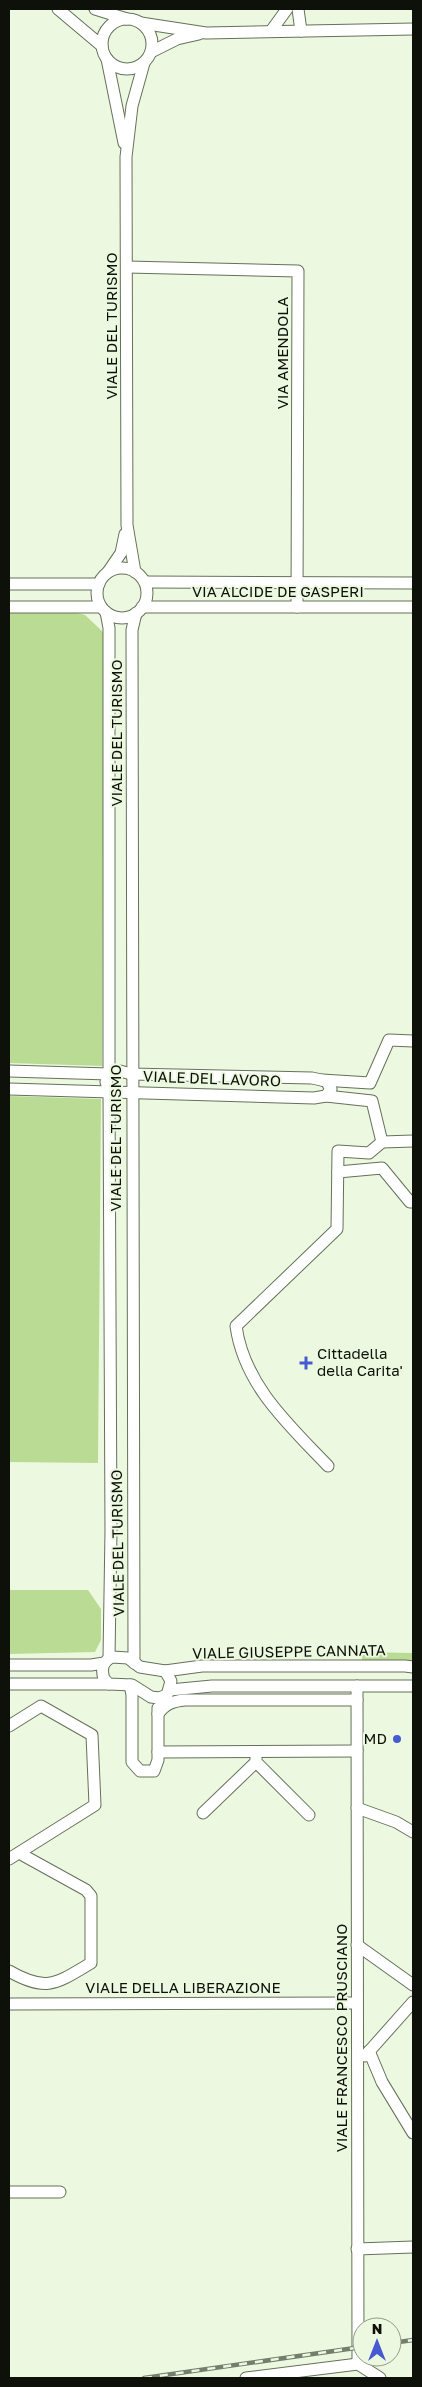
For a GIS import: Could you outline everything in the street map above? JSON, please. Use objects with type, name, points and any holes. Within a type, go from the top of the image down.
[{"type":"street","points":[[58,9],[102,46],[107,59],[113,65],[129,69],[144,63],[151,52],[177,39],[206,33]]},
{"type":"street","points":[[95,9],[141,23],[206,33],[413,29]]},
{"type":"street","points":[[271,32],[287,9]]},
{"type":"street","points":[[298,9],[302,31]]},
{"type":"street","points":[[102,46],[106,31],[119,21],[127,19]]},
{"type":"street","points":[[141,23],[151,36],[151,52]]},
{"type":"street","name":"VIALE DEL TURISMO","points":[[107,59],[126,157]]},
{"type":"street","name":"VIALE DEL TURISMO","points":[[135,572],[130,554],[127,525],[126,157],[132,106],[144,63]]},
{"type":"street","name":"VIA AMENDOLA","points":[[127,268],[298,272],[297,607]]},
{"type":"street","name":"VIALE DEL TURISMO","points":[[108,572],[121,552],[127,525]]},
{"type":"street","points":[[9,607],[104,609],[121,618],[139,610],[147,595],[145,582],[135,572],[122,568],[108,572],[99,584],[97,592],[104,609]]},
{"type":"street","name":"VIA ALCIDE DE GASPERI","points":[[145,582],[413,583]]},
{"type":"street","points":[[9,584],[99,584]]},
{"type":"street","name":"VIA ALCIDE DE GASPERI","points":[[139,610],[413,607]]},
{"type":"street","name":"VIALE DEL TURISMO","points":[[104,609],[109,628],[110,1074],[106,1082],[109,1091],[111,1530],[106,1661]]},
{"type":"street","name":"VIALE DEL TURISMO","points":[[134,1663],[131,1091],[134,1083],[131,1074],[132,630],[139,610]]},
{"type":"street","name":"VIALE DEL LAVORO","points":[[9,1071],[110,1074],[120,1071],[131,1074],[312,1078],[370,1083],[389,1040],[413,1041]]},
{"type":"street","points":[[322,1080],[326,1081],[331,1089],[326,1096]]},
{"type":"street","name":"VIALE DEL LAVORO","points":[[9,1089],[109,1091],[120,1094],[131,1091],[314,1098],[326,1096],[372,1101],[382,1142]]},
{"type":"street","points":[[328,1466],[266,1400],[239,1348],[236,1326],[337,1229],[338,1151],[369,1152],[382,1142],[413,1141]]},
{"type":"street","points":[[338,1172],[382,1168],[410,1202],[413,1202]]},
{"type":"street","points":[[109,1307],[132,1308]]},
{"type":"street","points":[[111,1530],[132,1530]]},
{"type":"street","name":"VIALE GIUSEPPE CANNATA","points":[[9,1665],[91,1665],[120,1657],[128,1658],[140,1667],[165,1671],[202,1666],[413,1667]]},
{"type":"street","points":[[106,1661],[102,1673],[104,1679],[110,1684]]},
{"type":"street","points":[[9,1684],[130,1685],[151,1697],[159,1698],[167,1695],[170,1690],[171,1681],[165,1671]]},
{"type":"street","points":[[40,1684],[41,1706]]},
{"type":"street","points":[[130,1685],[132,1695],[132,1762],[140,1770],[154,1771],[158,1752],[159,1698]]},
{"type":"street","points":[[170,1690],[212,1686],[413,1686]]},
{"type":"street","name":"VIALE FRANCESCO PRUSCIANO","points":[[358,1686],[358,2317]]},
{"type":"street","points":[[158,1714],[163,1708],[174,1701],[185,1700],[357,1700]]},
{"type":"street","points":[[9,1726],[41,1706]]},
{"type":"street","points":[[9,1859],[95,1805],[92,1735],[41,1706]]},
{"type":"street","points":[[158,1752],[256,1757],[357,1751]]},
{"type":"street","points":[[203,1813],[256,1757]]},
{"type":"street","points":[[256,1757],[309,1815]]},
{"type":"street","points":[[357,1808],[396,1822],[413,1832]]},
{"type":"street","points":[[9,1971],[35,1984],[43,1984],[58,1982],[91,1963],[91,1896],[86,1890],[19,1853]]},
{"type":"street","points":[[357,1945],[413,1985]]},
{"type":"street","points":[[42,2004],[43,1984]]},
{"type":"street","points":[[357,2064],[413,2002]]},
{"type":"street","name":"VIALE DELLA LIBERAZIONE","points":[[9,2004],[357,2003]]},
{"type":"street","points":[[370,2050],[382,2082],[413,2133]]},
{"type":"street","points":[[9,2192],[60,2192]]},
{"type":"street","points":[[358,2249],[413,2247]]},
{"type":"street","points":[[246,2378],[352,2365]]},
{"type":"street","points":[[363,2367],[380,2378]]},
{"type":"green space","points":[[9,612],[74,612],[85,615],[104,633],[102,1066],[9,1063]]},
{"type":"green space","points":[[9,1096],[101,1099],[98,1463],[9,1462]]},
{"type":"green space","points":[[9,1590],[88,1590],[101,1609],[101,1640],[95,1652],[9,1654]]},
{"type":"green space","points":[[362,1652],[413,1653],[413,1665],[362,1662]]},
{"type":"railway","points":[[402,2342],[413,2340]]},
{"type":"railway","points":[[144,2378],[352,2348]]},
{"type":"place","name":"Cittadella della Carita'","points":[[306,1363]]},
{"type":"place","name":"MD","points":[[397,1739]]}]
